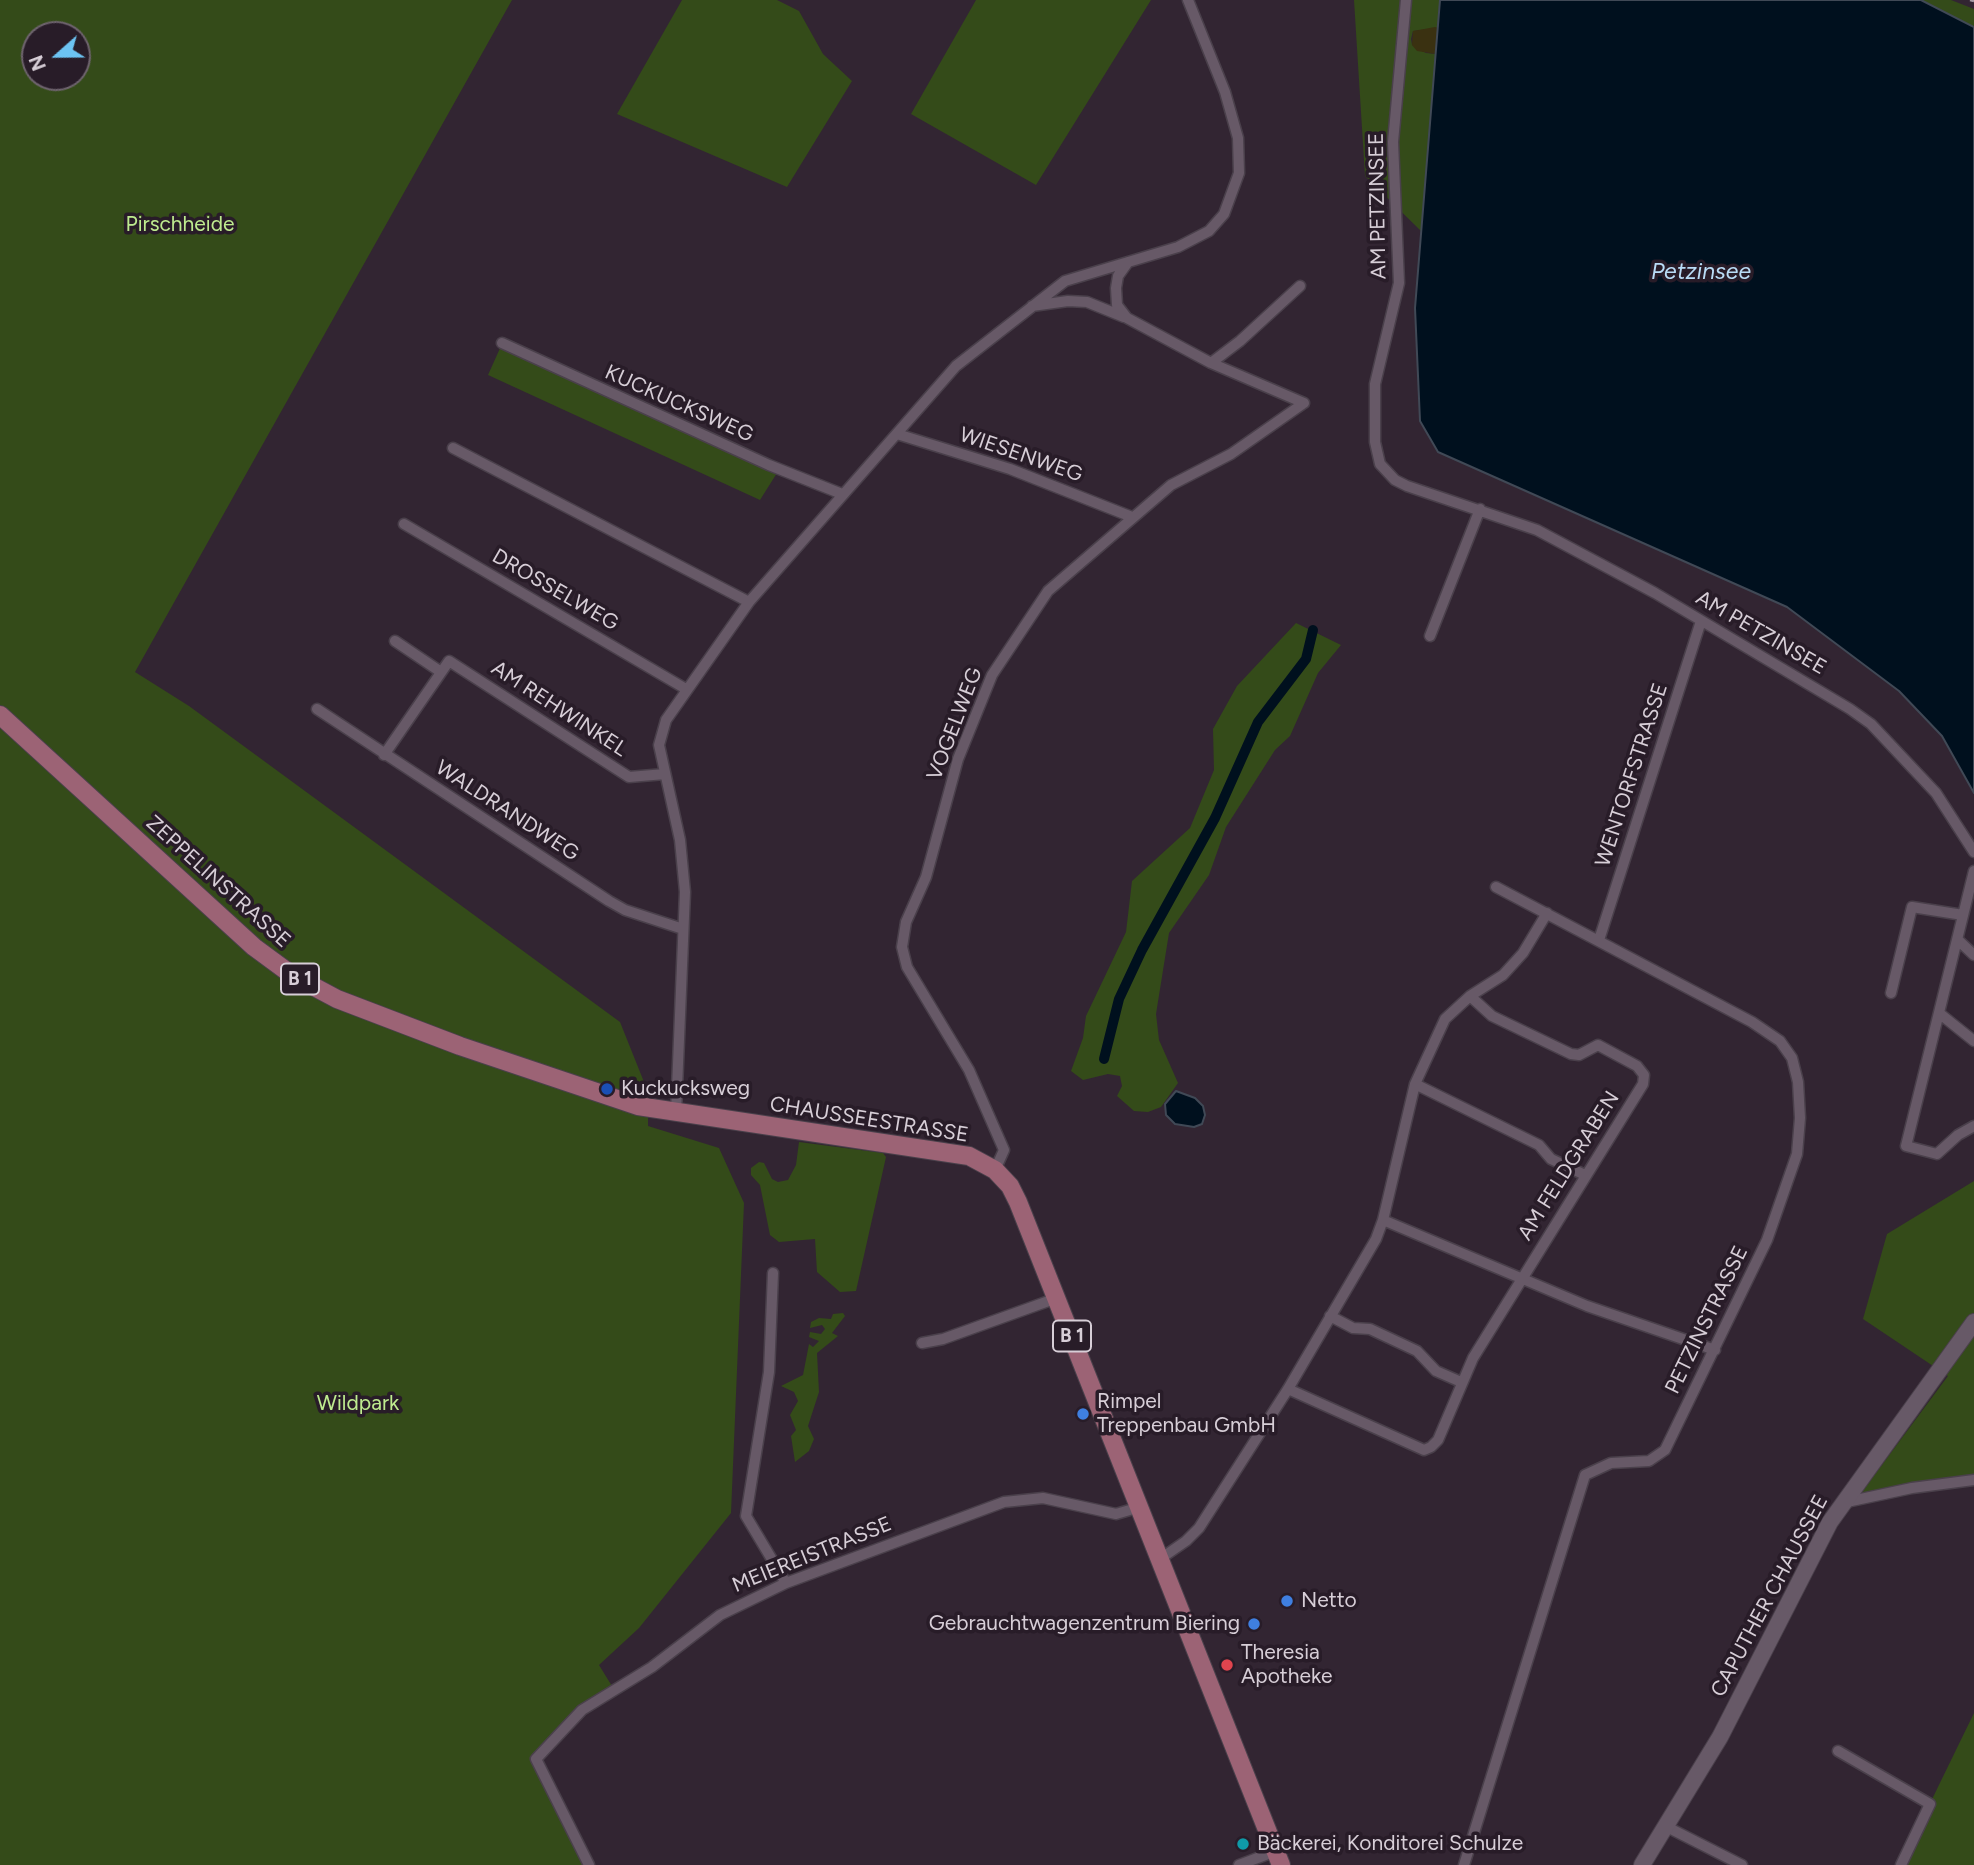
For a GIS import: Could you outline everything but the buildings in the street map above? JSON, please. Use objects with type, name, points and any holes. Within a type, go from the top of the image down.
[{"type":"main road","name":"ZEPPELINSTRASSE","points":[[0,715],[229,924],[292,975],[338,999],[472,1050],[638,1106],[676,1113]]},
{"type":"main road","name":"CHAUSSEESTRASSE","points":[[676,1113],[969,1156],[995,1170],[1010,1186],[1018,1202],[1140,1507]]},
{"type":"main road","name":"B 1","points":[[1140,1507],[1279,1858]]},
{"type":"street","points":[[676,1113],[685,892],[680,840],[659,745],[666,720],[749,601],[956,366],[1065,281],[1178,247],[1209,231],[1224,214],[1239,173],[1238,138],[1225,92],[1188,0]]},
{"type":"street","name":"AM PETZINSEE","points":[[1406,0],[1393,142],[1399,283],[1375,384],[1377,453],[1380,464],[1395,480],[1537,530],[1831,697],[1871,724],[1936,793],[1974,852]]},
{"type":"street","points":[[1127,318],[1117,305],[1116,288],[1118,276],[1128,262]]},
{"type":"street","points":[[1031,307],[1068,301],[1087,302],[1127,318],[1210,363],[1240,341],[1300,286]]},
{"type":"street","name":"KUCKUCKSWEG","points":[[502,343],[722,444],[842,494]]},
{"type":"street","name":"VOGELWEG","points":[[995,1170],[1004,1150],[969,1070],[907,967],[902,947],[906,922],[926,877],[958,759],[992,675],[1048,590],[1171,485],[1231,454],[1304,403],[1210,363]]},
{"type":"street","name":"WIESENWEG","points":[[897,433],[1010,469],[1132,517]]},
{"type":"street","points":[[453,448],[749,601]]},
{"type":"street","points":[[1430,636],[1480,509]]},
{"type":"street","name":"DROSSELWEG","points":[[404,524],[686,689]]},
{"type":"street","name":"WENTORFSTRASSE","points":[[1599,940],[1700,621]]},
{"type":"street","points":[[384,755],[441,672],[395,641]]},
{"type":"street","name":"AM REHWINKEL","points":[[441,672],[449,661],[629,777],[665,774]]},
{"type":"street","name":"WALDRANDWEG","points":[[317,709],[609,901],[633,913],[683,929]]},
{"type":"street","points":[[1974,871],[1906,1146],[1937,1154],[1958,1135],[1974,1126]]},
{"type":"street","name":"PETZINSTRASSE","points":[[1464,1865],[1585,1475],[1611,1463],[1649,1461],[1665,1450],[1767,1240],[1797,1154],[1800,1118],[1798,1082],[1792,1058],[1780,1041],[1752,1022],[1496,887]]},
{"type":"street","points":[[1891,993],[1912,907],[1963,915]]},
{"type":"street","points":[[1160,1559],[1199,1528],[1288,1389],[1383,1220],[1415,1084],[1445,1019],[1470,996],[1503,975],[1517,960],[1547,914]]},
{"type":"street","points":[[1958,940],[1974,956]]},
{"type":"street","name":"AM FELDGRABEN","points":[[1288,1389],[1424,1450],[1438,1440],[1461,1382],[1521,1278],[1643,1084],[1644,1074],[1637,1066],[1598,1045],[1578,1055],[1571,1054],[1492,1016],[1470,996]]},
{"type":"street","points":[[1939,1013],[1974,1041]]},
{"type":"street","points":[[1415,1084],[1539,1145],[1551,1159],[1585,1175]]},
{"type":"street","points":[[1383,1220],[1587,1306],[1715,1350]]},
{"type":"street","points":[[773,1273],[769,1373],[747,1516],[786,1583]]},
{"type":"street","points":[[922,1343],[943,1339],[1057,1298]]},
{"type":"street","points":[[1330,1316],[1353,1328],[1370,1329],[1417,1351],[1436,1371],[1461,1382]]},
{"type":"street","name":"CAPUTHER CHAUSSEE","points":[[1642,1865],[1720,1738],[1809,1558],[1842,1503],[1974,1322]]},
{"type":"street","points":[[1842,1503],[1913,1488],[1974,1480]]},
{"type":"street","name":"MEIEREISTRASSE","points":[[589,1865],[536,1759],[582,1710],[652,1667],[728,1610],[786,1583],[1004,1502],[1043,1499],[1116,1514],[1140,1507]]},
{"type":"street","points":[[1838,1751],[1930,1804],[1900,1865]]},
{"type":"street","points":[[1665,1826],[1742,1865]]},
{"type":"street","points":[[1239,1865],[1279,1858]]},
{"type":"green space","name":"Wildpark","points":[[0,0],[512,0],[135,672],[189,706],[620,1022],[648,1092],[648,1126],[719,1148],[744,1203],[731,1513],[639,1628],[599,1665],[615,1691],[582,1710],[536,1759],[589,1865],[0,1865]]},
{"type":"green space","points":[[682,0],[777,0],[799,11],[823,54],[852,81],[787,187],[617,114]]},
{"type":"green space","points":[[976,0],[1151,0],[1036,185],[911,114]]},
{"type":"green space","points":[[1354,0],[1440,0],[1439,28],[1413,31],[1411,39],[1412,45],[1426,53],[1436,54],[1421,231],[1365,176]]},
{"type":"green space","points":[[1921,0],[1951,0],[1974,9],[1974,27]]},
{"type":"green space","points":[[501,346],[777,473],[760,500],[488,375]]},
{"type":"green space","points":[[1296,623],[1341,645],[1318,673],[1290,736],[1275,750],[1226,827],[1209,875],[1169,933],[1156,1014],[1159,1040],[1178,1083],[1161,1107],[1148,1112],[1134,1111],[1117,1096],[1122,1086],[1120,1076],[1108,1074],[1083,1080],[1071,1071],[1083,1038],[1086,1016],[1126,932],[1132,881],[1190,828],[1214,770],[1213,729],[1237,686]]},
{"type":"green space","points":[[799,1142],[883,1153],[886,1157],[856,1291],[840,1292],[817,1272],[815,1239],[779,1242],[770,1235],[760,1185],[751,1175],[751,1168],[759,1162],[764,1163],[772,1179],[778,1182],[788,1180],[796,1165]]},
{"type":"green space","points":[[1974,1181],[1974,1476],[1858,1497],[1948,1376],[1863,1319],[1887,1234]]},
{"type":"green space","points":[[843,1313],[845,1316],[832,1333],[838,1336],[817,1353],[819,1392],[808,1426],[814,1439],[809,1451],[795,1462],[791,1436],[796,1430],[790,1415],[798,1401],[794,1392],[781,1386],[803,1375],[809,1344],[813,1347],[819,1341],[809,1337],[810,1332],[821,1334],[825,1329],[822,1325],[810,1328],[811,1322],[819,1318],[831,1319],[833,1314]]},
{"type":"green space","points":[[1974,1713],[1974,1865],[1900,1865]]},
{"type":"sand","points":[[1439,28],[1436,54],[1417,51],[1412,45],[1413,31]]},
{"type":"water","name":"Petzinsee","points":[[1440,0],[1921,0],[1974,27],[1974,793],[1942,736],[1899,691],[1787,607],[1438,452],[1420,421],[1415,308]]},
{"type":"water","points":[[1176,1091],[1195,1098],[1203,1106],[1205,1115],[1202,1124],[1194,1127],[1175,1124],[1166,1115],[1165,1104]]},
{"type":"waterway","points":[[1104,1059],[1119,999],[1142,950],[1215,818],[1258,722],[1306,659],[1313,630]]},
{"type":"railway","points":[[1970,0],[1974,1]]},
{"type":"place","name":"Kuckucksweg","points":[[607,1089]]},
{"type":"place","name":"Rimpel Treppenbau GmbH","points":[[1083,1414]]},
{"type":"place","name":"Netto","points":[[1287,1601]]},
{"type":"place","name":"Gebrauchtwagenzentrum Biering","points":[[1254,1624]]},
{"type":"place","name":"Theresia Apotheke","points":[[1227,1665]]},
{"type":"place","name":"Bäckerei, Konditorei Schulze","points":[[1243,1844]]},
{"type":"park label","name":"Pirschheide","points":[[180,225]]}]
